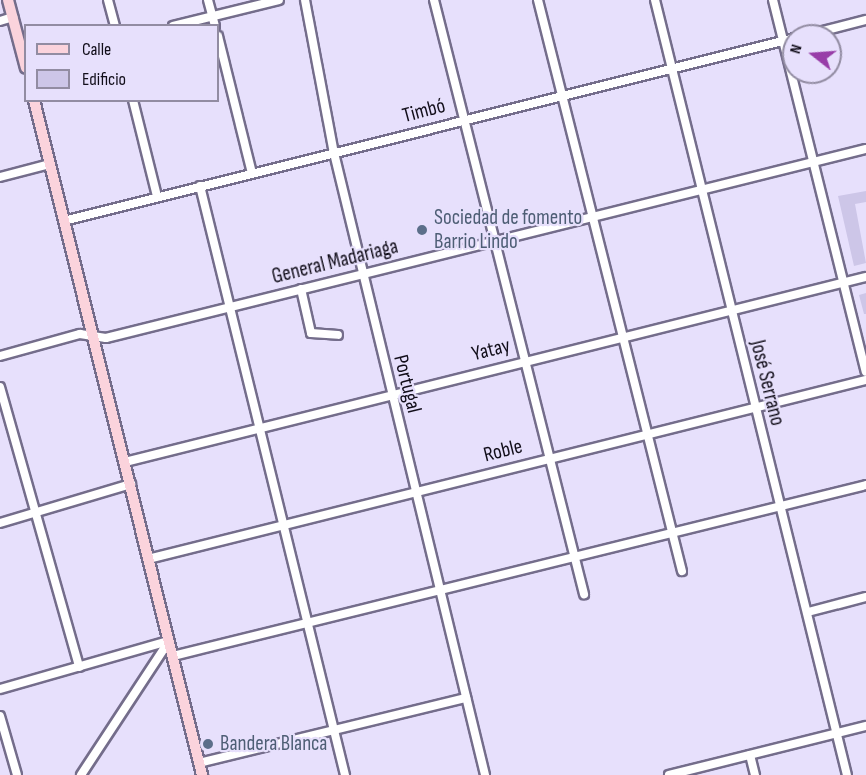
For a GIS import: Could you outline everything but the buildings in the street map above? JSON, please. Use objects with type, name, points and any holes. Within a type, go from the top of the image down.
[{"type":"main road","points":[[8,0],[24,61]]},
{"type":"main road","points":[[34,102],[202,775]]},
{"type":"street","points":[[108,0],[114,24]]},
{"type":"street","points":[[208,0],[214,24]]},
{"type":"street","points":[[181,24],[279,0]]},
{"type":"street","name":"Portugal","points":[[305,0],[334,153],[390,394],[485,775]]},
{"type":"street","points":[[434,0],[495,240],[547,459],[584,594]]},
{"type":"street","points":[[538,0],[620,338],[648,435],[682,570]]},
{"type":"street","name":"José Serrano","points":[[655,0],[847,775]]},
{"type":"street","points":[[773,0],[782,34]]},
{"type":"street","points":[[0,21],[13,17]]},
{"type":"street","points":[[842,26],[866,20]]},
{"type":"street","points":[[219,40],[252,173]]},
{"type":"street","name":"Timbó","points":[[64,221],[782,41]]},
{"type":"street","points":[[795,84],[866,372]]},
{"type":"street","points":[[134,102],[158,196]]},
{"type":"street","name":"General Madariaga","points":[[0,356],[93,336],[106,338],[866,149]]},
{"type":"street","points":[[0,177],[50,164]]},
{"type":"street","points":[[200,186],[345,775]]},
{"type":"street","name":"Yatay","points":[[125,462],[730,309],[866,277]]},
{"type":"street","points":[[301,289],[311,333],[338,335]]},
{"type":"street","name":"Roble","points":[[148,558],[866,380]]},
{"type":"street","points":[[0,387],[38,512],[79,667]]},
{"type":"street","points":[[0,523],[131,484]]},
{"type":"street","points":[[173,656],[439,592],[866,484]]},
{"type":"street","points":[[808,612],[866,597]]},
{"type":"street","points":[[0,689],[169,641]]},
{"type":"street","points":[[81,775],[169,641]]},
{"type":"street","points":[[200,763],[466,698]]},
{"type":"street","points":[[0,716],[17,775]]},
{"type":"street","points":[[669,775],[866,726]]},
{"type":"street","points":[[750,755],[755,775]]},
{"type":"place","name":"Sociedad de fomento Barrio Lindo","points":[[422,230]]},
{"type":"place","name":"Bandera Blanca","points":[[208,744]]}]
